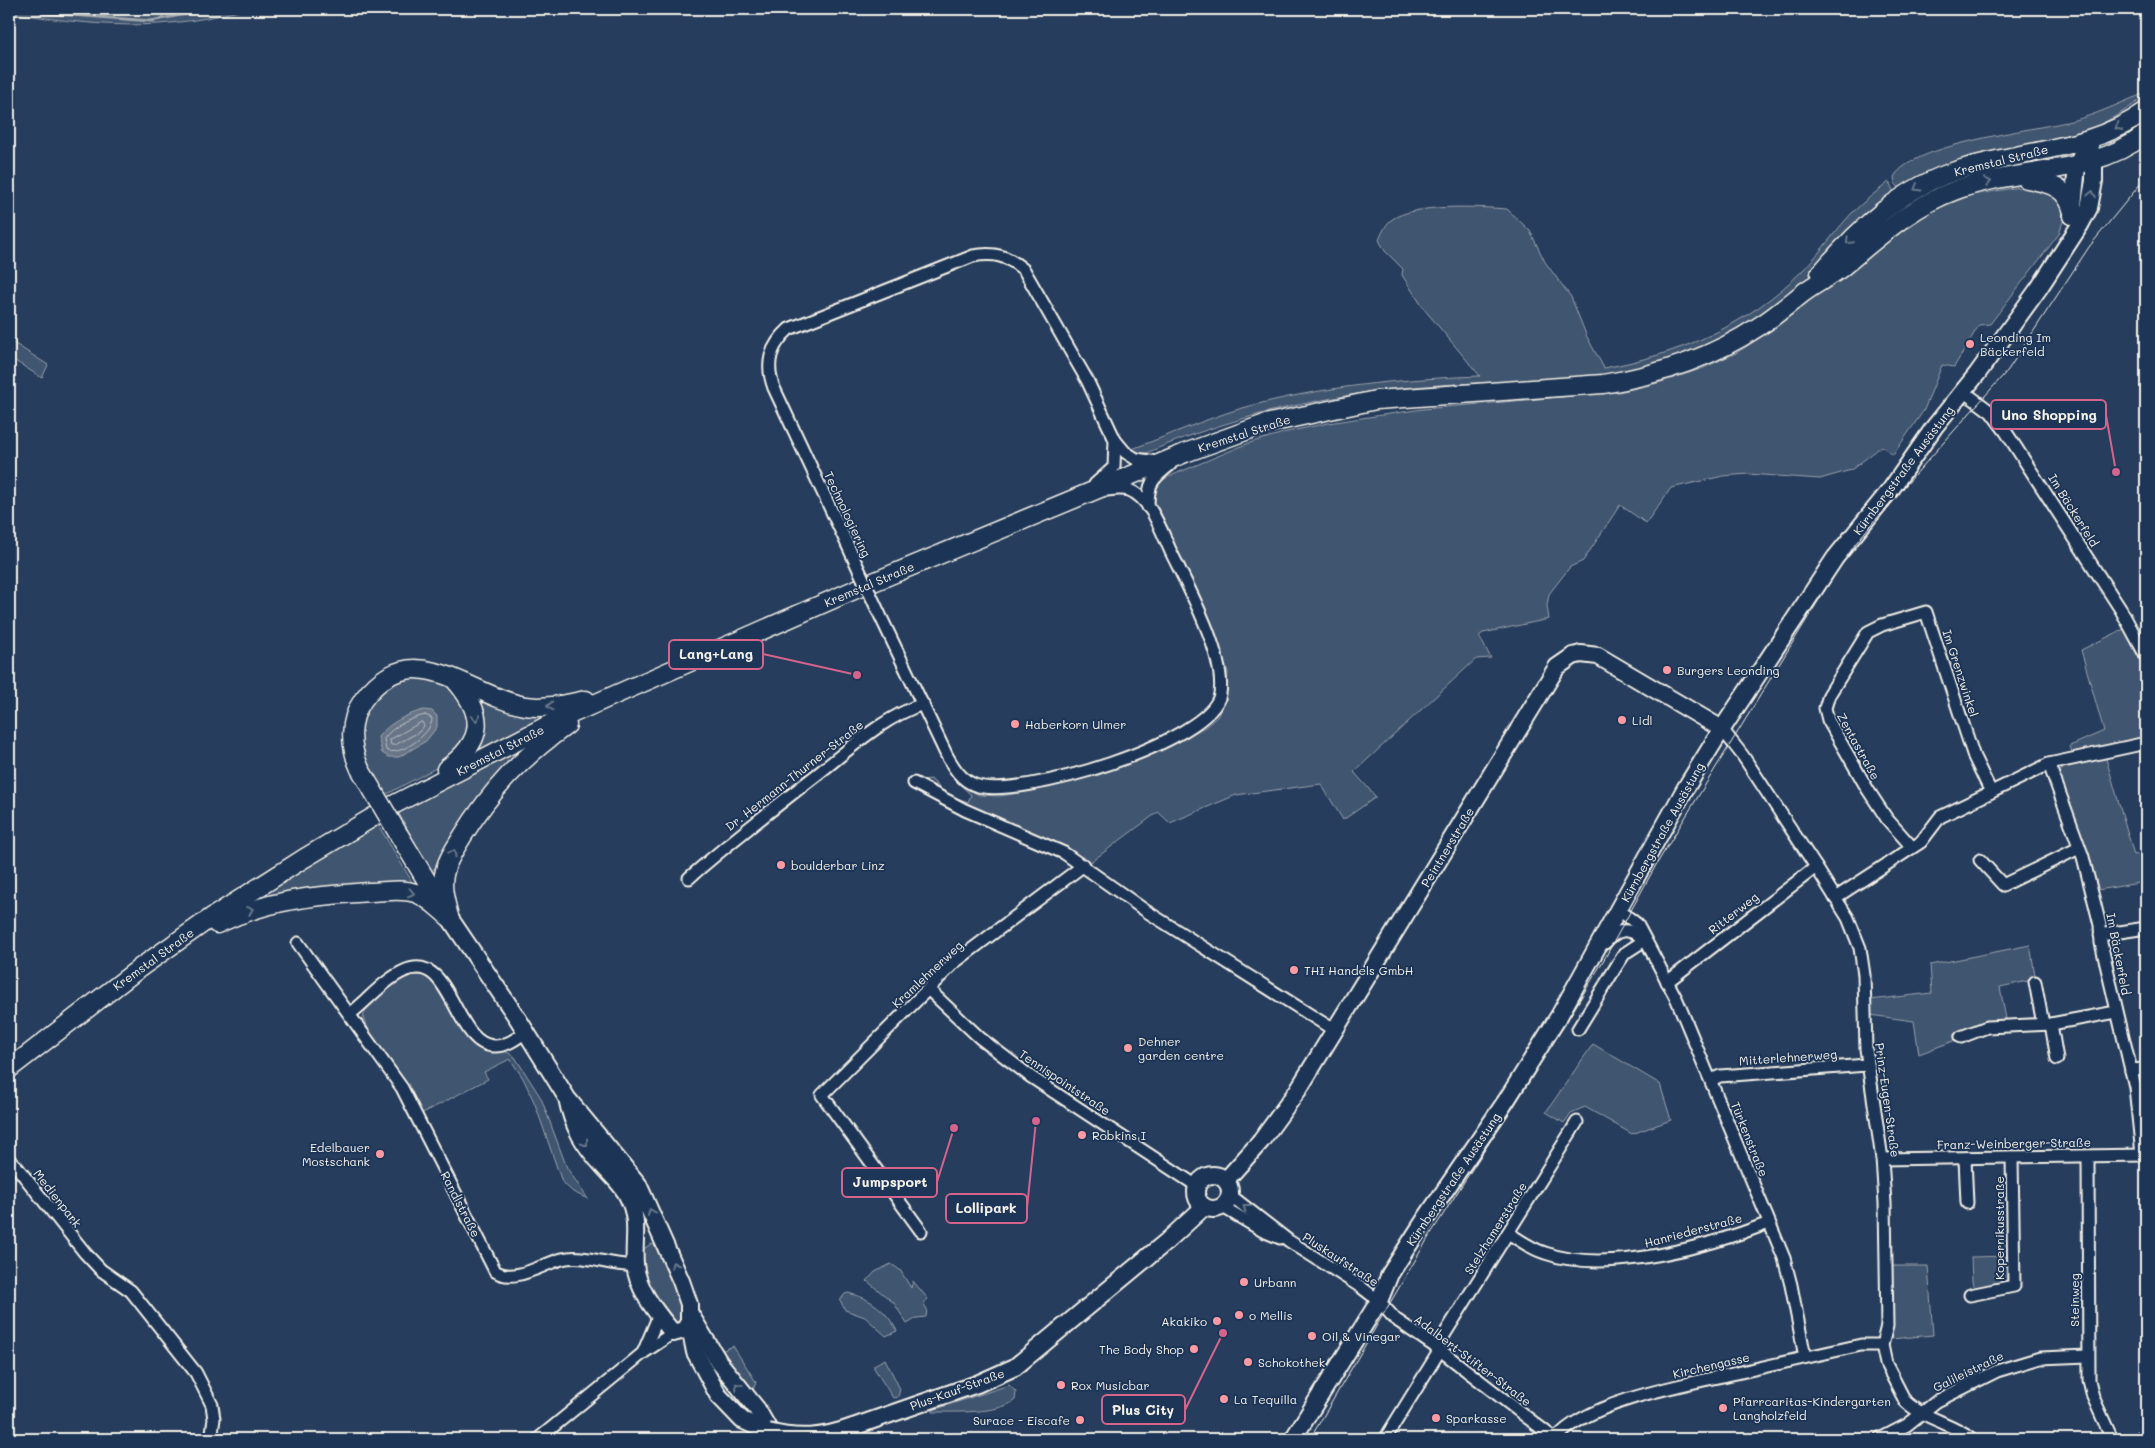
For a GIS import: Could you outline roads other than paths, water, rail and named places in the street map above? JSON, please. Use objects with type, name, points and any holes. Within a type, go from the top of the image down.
[{"type":"main road","name":"Kremstal Straße","points":[[1803,294],[1849,241],[1868,223],[1917,188],[1961,169],[2088,139],[2122,126],[2146,111]]},
{"type":"main road","name":"Kremstal Straße","points":[[9,1068],[174,944],[254,890],[395,804],[487,756],[608,697],[854,590],[1162,462],[1265,424],[1376,400],[1446,393],[1572,387],[1630,380],[1685,364],[1735,342],[1772,318],[1839,269],[1885,230],[1920,207],[1957,190],[2085,163],[2124,148],[2146,134]]},
{"type":"main road","points":[[2014,177],[2051,184],[2061,190],[2070,202],[2073,212]]},
{"type":"main road","points":[[449,917],[360,769],[353,750],[352,728],[360,704],[368,693],[388,677],[411,669],[430,669],[498,698],[527,706],[557,706],[608,697]]},
{"type":"main road","points":[[395,804],[461,757],[474,740],[477,729],[475,709],[471,700],[452,677]]},
{"type":"main road","points":[[449,917],[443,887],[445,868],[483,805],[504,778],[529,754],[608,697]]},
{"type":"main road","points":[[174,944],[254,908],[312,896],[393,891],[414,892],[449,917]]},
{"type":"street","points":[[2064,247],[2085,163],[2088,139]]},
{"type":"street","name":"Kürnbergstraße Ausästung","points":[[1293,1439],[1379,1301],[1395,1266],[1506,1101],[1591,958],[1685,790],[1722,729],[1836,558],[1891,489],[1935,426],[1964,391],[2039,288],[2089,208],[2094,181],[2085,163]]},
{"type":"street","name":"Technologiering","points":[[1096,490],[1127,490],[1148,507],[1182,575],[1217,657],[1220,672],[1220,695],[1213,709],[1205,718],[1173,737],[1116,762],[1019,786],[988,788],[975,786],[956,772],[947,756],[774,388],[769,362],[772,349],[779,338],[789,329],[973,256],[996,254],[1011,259],[1024,270],[1087,380],[1115,440],[1125,452],[1136,459],[1162,462]]},
{"type":"street","name":"Im Bäckerfeld","points":[[1964,391],[1991,412],[2006,432],[2121,610],[2146,656]]},
{"type":"street","name":"Technologiering","points":[[1078,497],[1111,472],[1116,459],[1115,440]]},
{"type":"street","points":[[1148,507],[1148,492],[1152,480],[1185,453]]},
{"type":"street","name":"Im Grenzwinkel","points":[[1874,627],[1926,612],[1974,757],[1990,792]]},
{"type":"street","name":"Zentastraße","points":[[1874,627],[1861,641],[1829,695],[1826,713],[1868,790],[1887,819],[1912,847]]},
{"type":"street","name":"Peintnerstraße","points":[[1226,1194],[1334,1030],[1552,676],[1566,659],[1581,654],[1605,658],[1722,729]]},
{"type":"street","name":"Dr. Hermann-Thurner-Straße","points":[[689,878],[725,846],[871,732],[910,708],[923,704]]},
{"type":"street","name":"Prinz-Eugen-Straße","points":[[1722,729],[1743,756],[1816,867],[1855,933],[1860,948],[1867,1065],[1882,1159],[1887,1264],[1887,1326],[1882,1345],[1886,1364],[1905,1402],[1921,1412],[1946,1422],[1973,1439]]},
{"type":"street","points":[[1836,898],[1921,842],[1940,817],[2049,764],[2146,743]]},
{"type":"street","name":"Im Bäckerfeld","points":[[2049,764],[2080,848],[2097,912],[2116,1012],[2131,1070],[2144,1155]]},
{"type":"street","points":[[914,783],[965,810],[1064,852],[1146,911],[1334,1030]]},
{"type":"street","points":[[1980,860],[2003,884],[2080,848]]},
{"type":"street","name":"Kramlehnerweg","points":[[921,1231],[822,1095],[955,962],[1084,865]]},
{"type":"street","name":"Ritterweg","points":[[1668,982],[1816,867]]},
{"type":"street","name":"Türkenstraße","points":[[1618,910],[1637,924],[1668,982],[1711,1080],[1788,1271],[1805,1357]]},
{"type":"street","points":[[449,917],[526,1032],[567,1098],[638,1184],[681,1280],[690,1318],[695,1352]]},
{"type":"street","points":[[2100,934],[2146,928]]},
{"type":"street","points":[[1578,1029],[1625,953],[1645,940],[1635,932],[1621,930],[1614,932],[1591,958]]},
{"type":"street","name":"Randlstraße","points":[[298,942],[402,1088],[462,1202],[495,1271],[508,1276],[569,1258],[618,1266],[635,1265]]},
{"type":"street","points":[[350,1014],[404,971],[421,969],[436,977],[467,1027],[479,1041],[486,1045],[504,1044],[526,1032]]},
{"type":"street","points":[[2035,982],[2057,1059]]},
{"type":"street","name":"Tennispointstraße","points":[[928,989],[980,1038],[1031,1078],[1197,1186]]},
{"type":"street","points":[[1961,1037],[1987,1028],[2047,1024],[2116,1012]]},
{"type":"street","name":"Mitterlehnerweg","points":[[1711,1080],[1720,1076],[1867,1065]]},
{"type":"street","points":[[2131,1070],[2146,1068]]},
{"type":"street","points":[[567,1098],[571,1120],[578,1134],[628,1196],[636,1218],[635,1265],[640,1283],[659,1315],[674,1334],[695,1352]]},
{"type":"street","name":"Stelzhamerstraße","points":[[1384,1439],[1577,1122]]},
{"type":"street","name":"Franz-Weinberger-Straße","points":[[1882,1159],[2144,1155]]},
{"type":"street","name":"Steinweg","points":[[2088,1156],[2089,1380],[2093,1397],[2112,1439]]},
{"type":"street","name":"Kopernikusstraße","points":[[1970,1296],[2014,1286],[2012,1157]]},
{"type":"street","points":[[1965,1158],[1967,1203]]},
{"type":"street","name":"Medienpark","points":[[9,1160],[16,1166],[85,1253],[101,1270],[131,1292],[196,1374],[212,1405],[214,1419],[211,1439]]},
{"type":"street","points":[[1210,1175],[1221,1176],[1226,1194],[1214,1210],[1204,1207],[1198,1200],[1197,1186],[1204,1177],[1210,1175]]},
{"type":"street","name":"Pluskaufstraße","points":[[1226,1194],[1263,1231],[1288,1242],[1379,1301]]},
{"type":"street","name":"Plus-Kauf-Straße","points":[[695,1352],[725,1405],[742,1420],[770,1437],[828,1436],[995,1376],[1014,1367],[1166,1242],[1204,1207]]},
{"type":"street","name":"Hanriederstraße","points":[[1508,1233],[1545,1254],[1571,1259],[1604,1260],[1640,1258],[1667,1253],[1769,1223]]},
{"type":"street","points":[[636,1247],[650,1238],[663,1240]]},
{"type":"street","name":"Adalbert-Stifter-Straße","points":[[1379,1301],[1395,1319],[1438,1349],[1541,1435],[1556,1439]]},
{"type":"street","points":[[643,1353],[659,1315]]},
{"type":"street","points":[[538,1439],[643,1353],[684,1330],[690,1318]]},
{"type":"street","points":[[690,1318],[719,1362],[757,1409],[770,1437]]},
{"type":"street","name":"Kirchengasse","points":[[1556,1439],[1579,1421],[1615,1405],[1657,1391],[1861,1345],[1882,1345]]},
{"type":"street","name":"Galileistraße","points":[[1880,1439],[1906,1425],[1937,1401],[2015,1364],[2040,1358],[2088,1356]]},
{"type":"street","points":[[2137,1439],[2146,1434]]},
{"type":"water","points":[[424,710],[432,711],[437,716],[437,727],[426,741],[399,757],[389,757],[382,753],[378,737],[382,732],[399,720]]},
{"type":"waterway","points":[[34,9],[44,13],[151,21],[210,9]]},
{"type":"tram line","points":[[1310,1439],[1430,1235],[1564,1026],[1606,956],[1656,865],[1828,585],[1856,543],[1874,521],[2008,370],[2089,247],[2146,177]]},
{"type":"place","name":"Leonding Im Bäckerfeld","points":[[1970,344]]},
{"type":"place","name":"Uno Shopping","points":[[2116,472]]},
{"type":"place","name":"Burgers Leonding","points":[[1667,670]]},
{"type":"place","name":"Lang+Lang","points":[[857,675]]},
{"type":"place","name":"Lidl","points":[[1622,720]]},
{"type":"place","name":"Haberkorn Ulmer","points":[[1015,724]]},
{"type":"place","name":"boulderbar Linz","points":[[781,865]]},
{"type":"place","name":"THI Handels GmbH","points":[[1294,970]]},
{"type":"place","name":"Dehner garden centre","points":[[1128,1048]]},
{"type":"place","name":"Lollipark","points":[[1036,1121]]},
{"type":"place","name":"Jumpsport","points":[[954,1128]]},
{"type":"place","name":"Robkins I","points":[[1082,1135]]},
{"type":"place","name":"Edelbauer Mostschank","points":[[380,1154]]},
{"type":"place","name":"Urbann","points":[[1244,1282]]},
{"type":"place","name":"o Mellis","points":[[1239,1315]]},
{"type":"place","name":"Akakiko","points":[[1217,1321]]},
{"type":"place","name":"Plus City","points":[[1223,1333]]},
{"type":"place","name":"Oil & Vinegar","points":[[1312,1336]]},
{"type":"place","name":"The Body Shop","points":[[1194,1349]]},
{"type":"place","name":"Schokothek","points":[[1248,1362]]},
{"type":"place","name":"Rox Musicbar","points":[[1061,1385]]},
{"type":"place","name":"La Tequilla","points":[[1224,1399]]},
{"type":"place","name":"Pfarrcaritas-Kindergarten Langholzfeld","points":[[1723,1408]]},
{"type":"place","name":"Sparkasse","points":[[1436,1418]]},
{"type":"place","name":"Surace - Eiscafe","points":[[1080,1420]]}]
